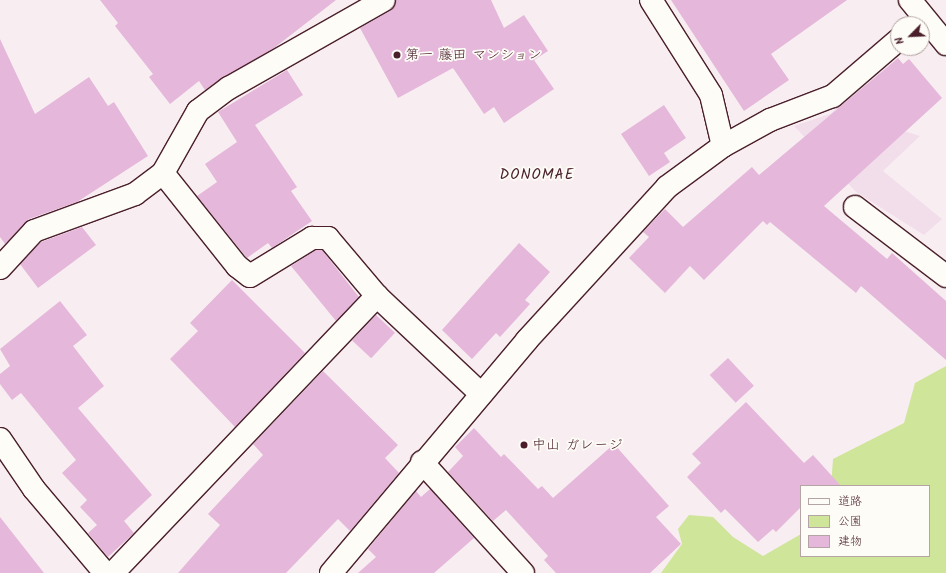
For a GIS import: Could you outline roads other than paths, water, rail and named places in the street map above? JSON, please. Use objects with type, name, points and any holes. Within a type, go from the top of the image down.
[{"type":"street","points":[[0,268],[34,231],[135,194],[163,173],[198,112],[297,47],[384,0]]},
{"type":"street","points":[[652,0],[711,95],[723,146]]},
{"type":"street","points":[[910,0],[918,16]]},
{"type":"street","points":[[930,30],[946,44]]},
{"type":"street","points":[[334,572],[422,462],[481,394],[667,188],[723,146],[770,120],[833,96],[890,47]]},
{"type":"street","points":[[163,173],[237,266],[250,276],[312,238],[328,238],[377,296],[481,394]]},
{"type":"street","points":[[855,207],[946,276]]},
{"type":"street","points":[[113,573],[377,296]]},
{"type":"street","points":[[0,439],[34,489],[105,573]]},
{"type":"street","points":[[422,462],[523,573]]},
{"type":"place","name":"第一 藤田 マンション","points":[[397,55]]},
{"type":"place","name":"中山 ガレージ","points":[[524,445]]},
{"type":"district","name":"DONOMAE","points":[[537,176]]}]
